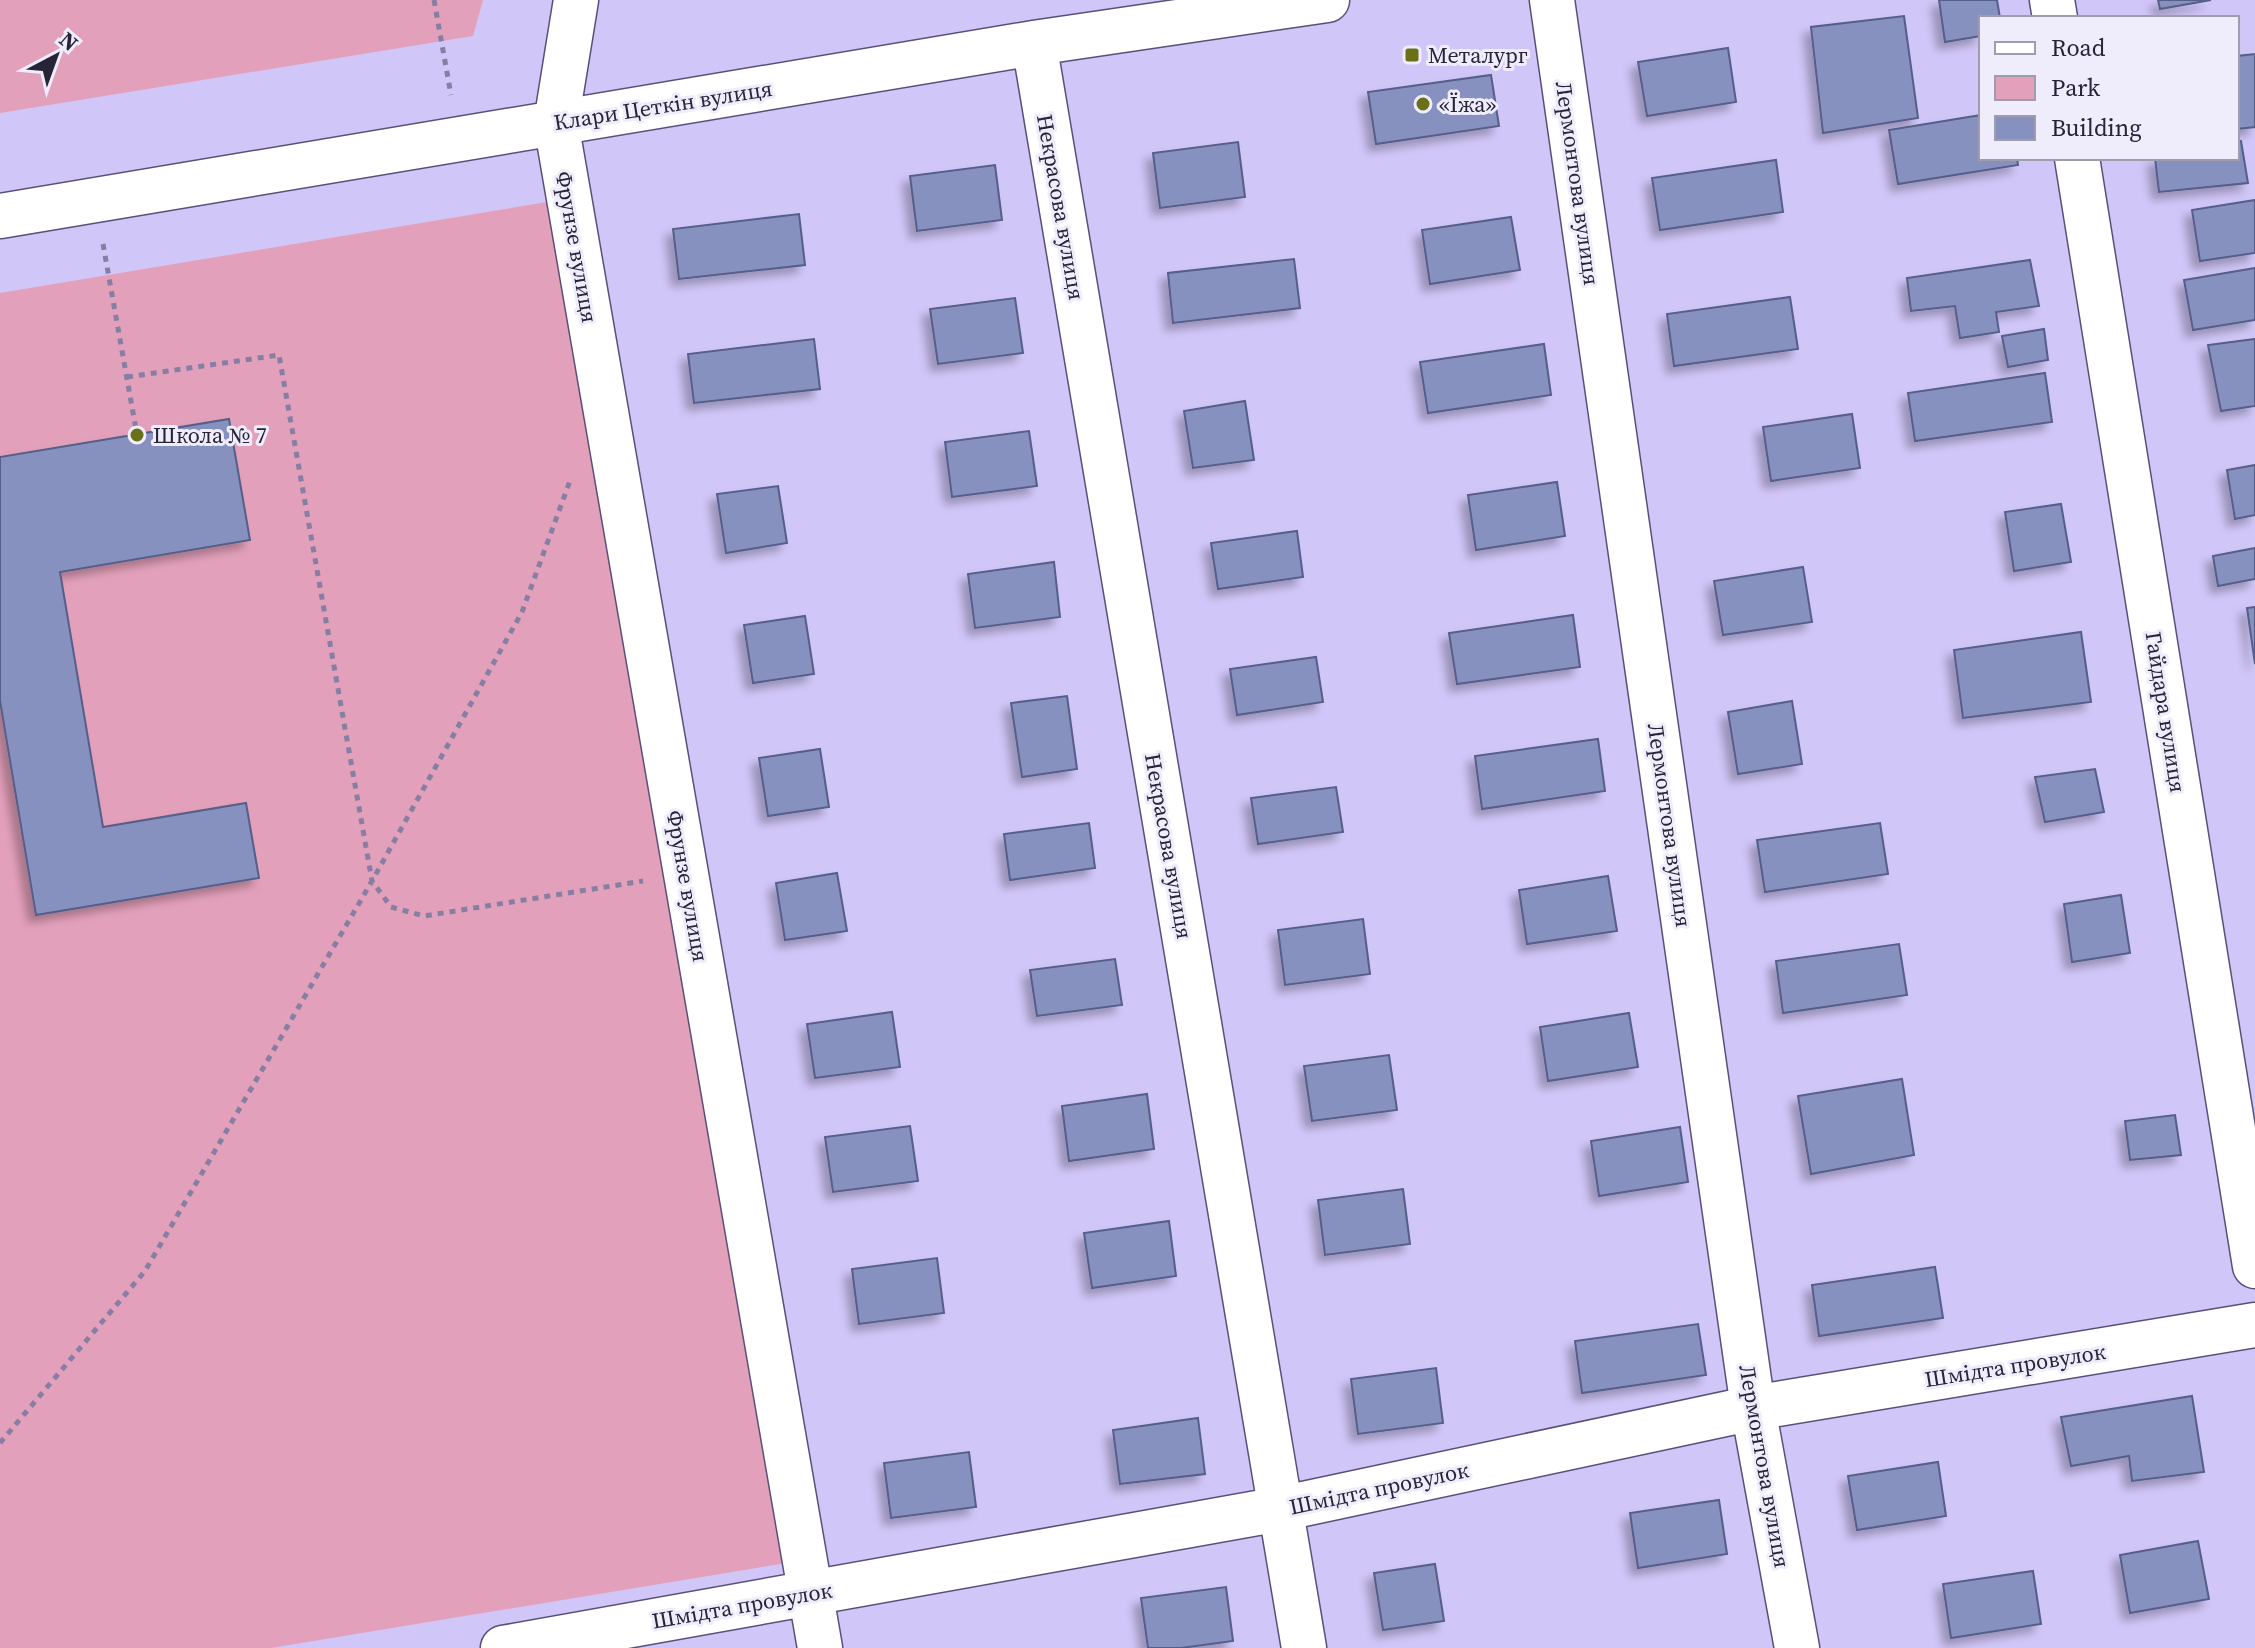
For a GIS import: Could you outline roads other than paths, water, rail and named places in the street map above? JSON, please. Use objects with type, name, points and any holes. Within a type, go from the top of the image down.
[{"type":"street","name":"Фрунзе вулиця","points":[[576,0],[556,123],[820,1648]]},
{"type":"street","name":"Клари Цеткін вулиця","points":[[0,216],[1034,43],[1327,0]]},
{"type":"street","name":"Лермонтова вулиця","points":[[1552,0],[1753,1408],[1797,1648]]},
{"type":"street","name":"Некрасова вулиця","points":[[1034,43],[1304,1648]]},
{"type":"street","name":"Гайдара вулиця","points":[[2077,160],[2255,1266]]},
{"type":"street","name":"Шмідта провулок","points":[[503,1648],[1280,1509],[1753,1408],[2255,1325]]},
{"type":"place","name":"Металург","points":[[1412,55]]},
{"type":"place","name":"«Їжа»","points":[[1423,104]]},
{"type":"place","name":"Школа № 7","points":[[137,435]]}]
